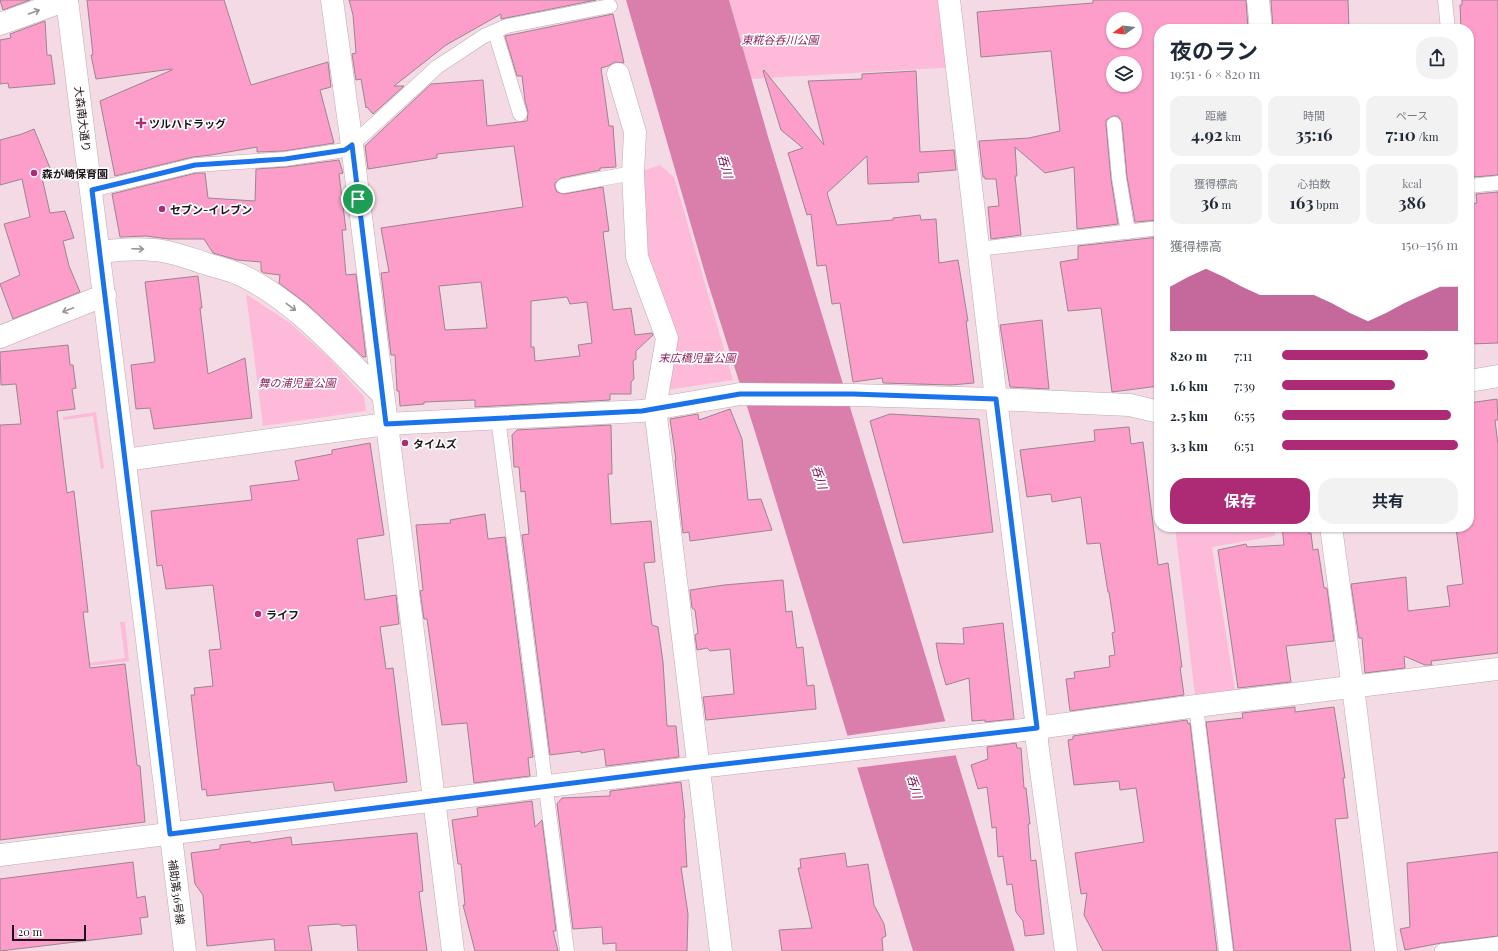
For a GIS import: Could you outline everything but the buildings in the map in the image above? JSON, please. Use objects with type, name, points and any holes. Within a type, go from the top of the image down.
[{"type":"street","points":[[0,24],[67,0]]},
{"type":"street","name":"大森南大通り","points":[[67,0],[100,252],[170,834]]},
{"type":"street","points":[[332,0],[352,145],[365,197],[382,394],[453,951]]},
{"type":"street","points":[[949,0],[996,399],[1037,728],[1037,742],[1066,951]]},
{"type":"street","points":[[1258,0],[1260,24]]},
{"type":"street","points":[[618,74],[635,132],[633,173],[637,257],[667,338],[655,408],[721,951]]},
{"type":"street","points":[[100,252],[129,249],[155,250],[189,258],[240,274],[278,297],[298,313],[382,394]]},
{"type":"street","points":[[0,337],[105,295]]},
{"type":"street","points":[[1474,380],[1498,376]]},
{"type":"street","points":[[125,460],[386,424],[642,411],[740,394],[853,394],[996,399],[1130,405],[1154,411]]},
{"type":"street","points":[[1332,532],[1353,687],[1386,951]]},
{"type":"street","points":[[0,855],[699,767],[957,738],[1196,706],[1498,669]]},
{"type":"street","name":"補助第36号線","points":[[170,834],[185,951]]},
{"type":"lane","points":[[1445,0],[1447,24]]},
{"type":"lane","points":[[92,190],[195,165],[285,159],[345,150],[438,67],[484,36],[507,26],[610,6]]},
{"type":"lane","points":[[495,32],[520,114]]},
{"type":"lane","points":[[1114,124],[1119,178],[1128,232]]},
{"type":"lane","points":[[563,186],[633,173]]},
{"type":"lane","points":[[1474,185],[1498,183]]},
{"type":"lane","points":[[978,249],[1154,229]]},
{"type":"lane","points":[[498,418],[567,951]]},
{"type":"lane","points":[[1196,706],[1226,951]]},
{"type":"lane","points":[[1442,951],[1498,944]]},
{"type":"green space","name":"東糀谷呑川公園","points":[[729,0],[949,0],[957,67],[751,79]]},
{"type":"green space","name":"末広橋児童公園","points":[[660,165],[674,177],[733,380],[667,390],[647,254],[640,185],[645,170]]},
{"type":"green space","name":"舞の浦児童公園","points":[[246,294],[290,323],[329,358],[364,397],[366,411],[263,426]]},
{"type":"green space","points":[[96,412],[104,468],[101,469],[93,416],[63,420],[63,417]]},
{"type":"green space","points":[[1176,532],[1275,532],[1275,536],[1212,547],[1235,690],[1195,696]]},
{"type":"green space","points":[[120,622],[125,622],[129,661],[89,666],[88,663],[125,658]]},
{"type":"water","name":"呑川","points":[[626,0],[729,0],[769,140],[1015,951],[913,951],[756,435],[706,277]]},
{"type":"pier","points":[[947,721],[958,755],[855,768],[845,736]]},
{"type":"place","name":"ツルハドラッグ","points":[[141,123]]},
{"type":"place","name":"森が崎保育園","points":[[34,173]]},
{"type":"place","name":"セブン-イレブン","points":[[162,209]]},
{"type":"place","name":"タイムズ","points":[[405,443]]},
{"type":"place","name":"ライフ","points":[[258,614]]},
{"type":"route","points":[[352,145],[358,199],[386,424],[642,411],[740,394],[853,394],[996,399],[1037,728],[699,767],[170,834],[92,190],[195,165],[285,159],[345,150],[352,145]]}]
